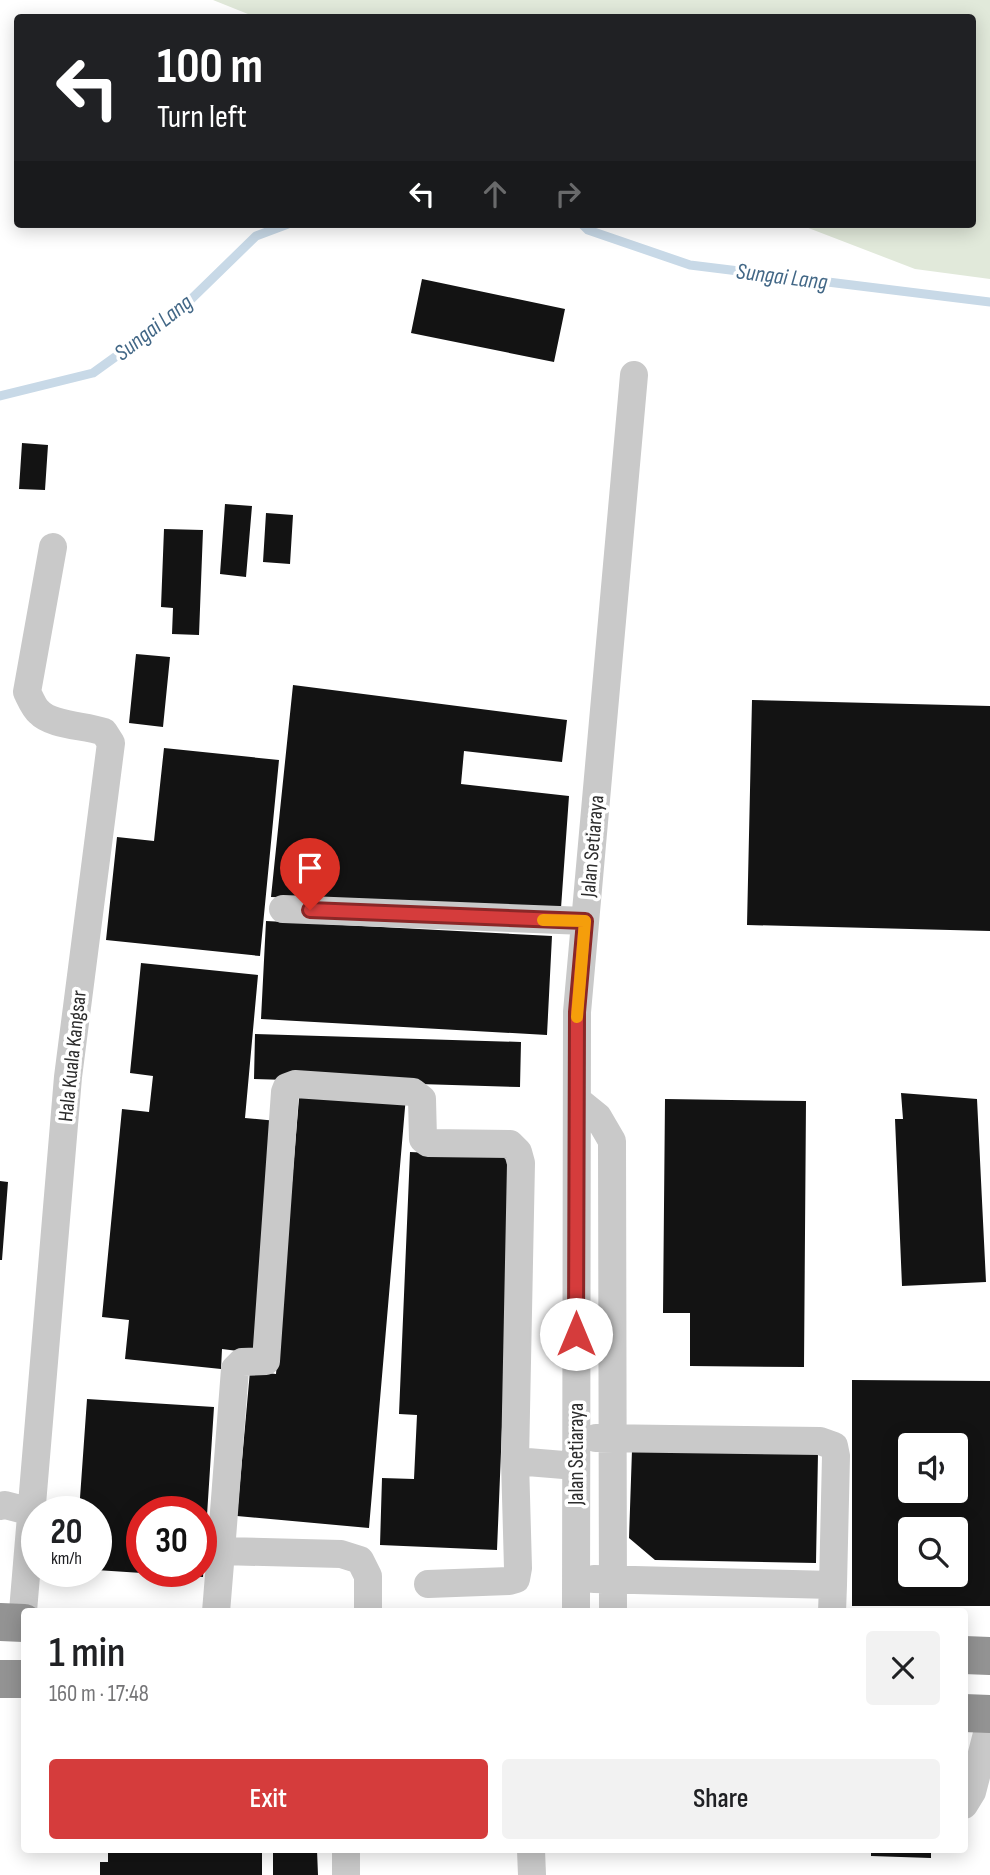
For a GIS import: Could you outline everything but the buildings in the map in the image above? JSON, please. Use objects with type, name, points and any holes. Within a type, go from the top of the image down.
[{"type":"highway","points":[[968,1655],[990,1656]]},
{"type":"highway","points":[[0,1679],[21,1679]]},
{"type":"highway","points":[[968,1713],[990,1714]]},
{"type":"street","name":"Jalan Setiaraya","points":[[576,1608],[577,1012],[634,375]]},
{"type":"street","name":"Hala Kuala Kangsar","points":[[33,1496],[68,1077],[111,743],[104,732],[88,726],[55,723],[38,712],[27,692],[52,547]]},
{"type":"street","points":[[283,909],[585,921]]},
{"type":"street","points":[[216,1608],[234,1368],[242,1362],[266,1361],[285,1092],[295,1084],[413,1092],[422,1099],[421,1130],[423,1139],[428,1143],[510,1144],[518,1152],[521,1163],[515,1461],[516,1578],[509,1581],[428,1584]]},
{"type":"street","points":[[577,1100],[598,1117],[612,1141],[613,1608]]},
{"type":"street","points":[[576,1438],[820,1441],[834,1446],[836,1456],[833,1599],[577,1579]]},
{"type":"street","points":[[515,1461],[576,1466]]},
{"type":"street","points":[[0,1506],[21,1509]]},
{"type":"street","points":[[221,1551],[341,1554],[360,1560],[368,1576],[368,1608]]},
{"type":"street","name":"Hala Kuala Kangsar","points":[[15,1622],[21,1583]]},
{"type":"street","points":[[968,1798],[990,1722]]},
{"type":"street","points":[[346,1853],[346,1875]]},
{"type":"street","points":[[531,1853],[532,1875]]},
{"type":"green space","points":[[213,0],[990,0],[990,279],[915,269],[808,228],[976,228],[976,14],[248,14]]},
{"type":"waterway","name":"Sungai Lang","points":[[0,396],[93,373],[179,311],[256,236],[277,228]]},
{"type":"waterway","name":"Sungai Lang","points":[[586,228],[690,265],[990,302]]},
{"type":"slow traffic","points":[[543,920],[585,921],[577,1017]]},
{"type":"route","points":[[310,910],[585,921],[577,1012],[576,1334]]}]
